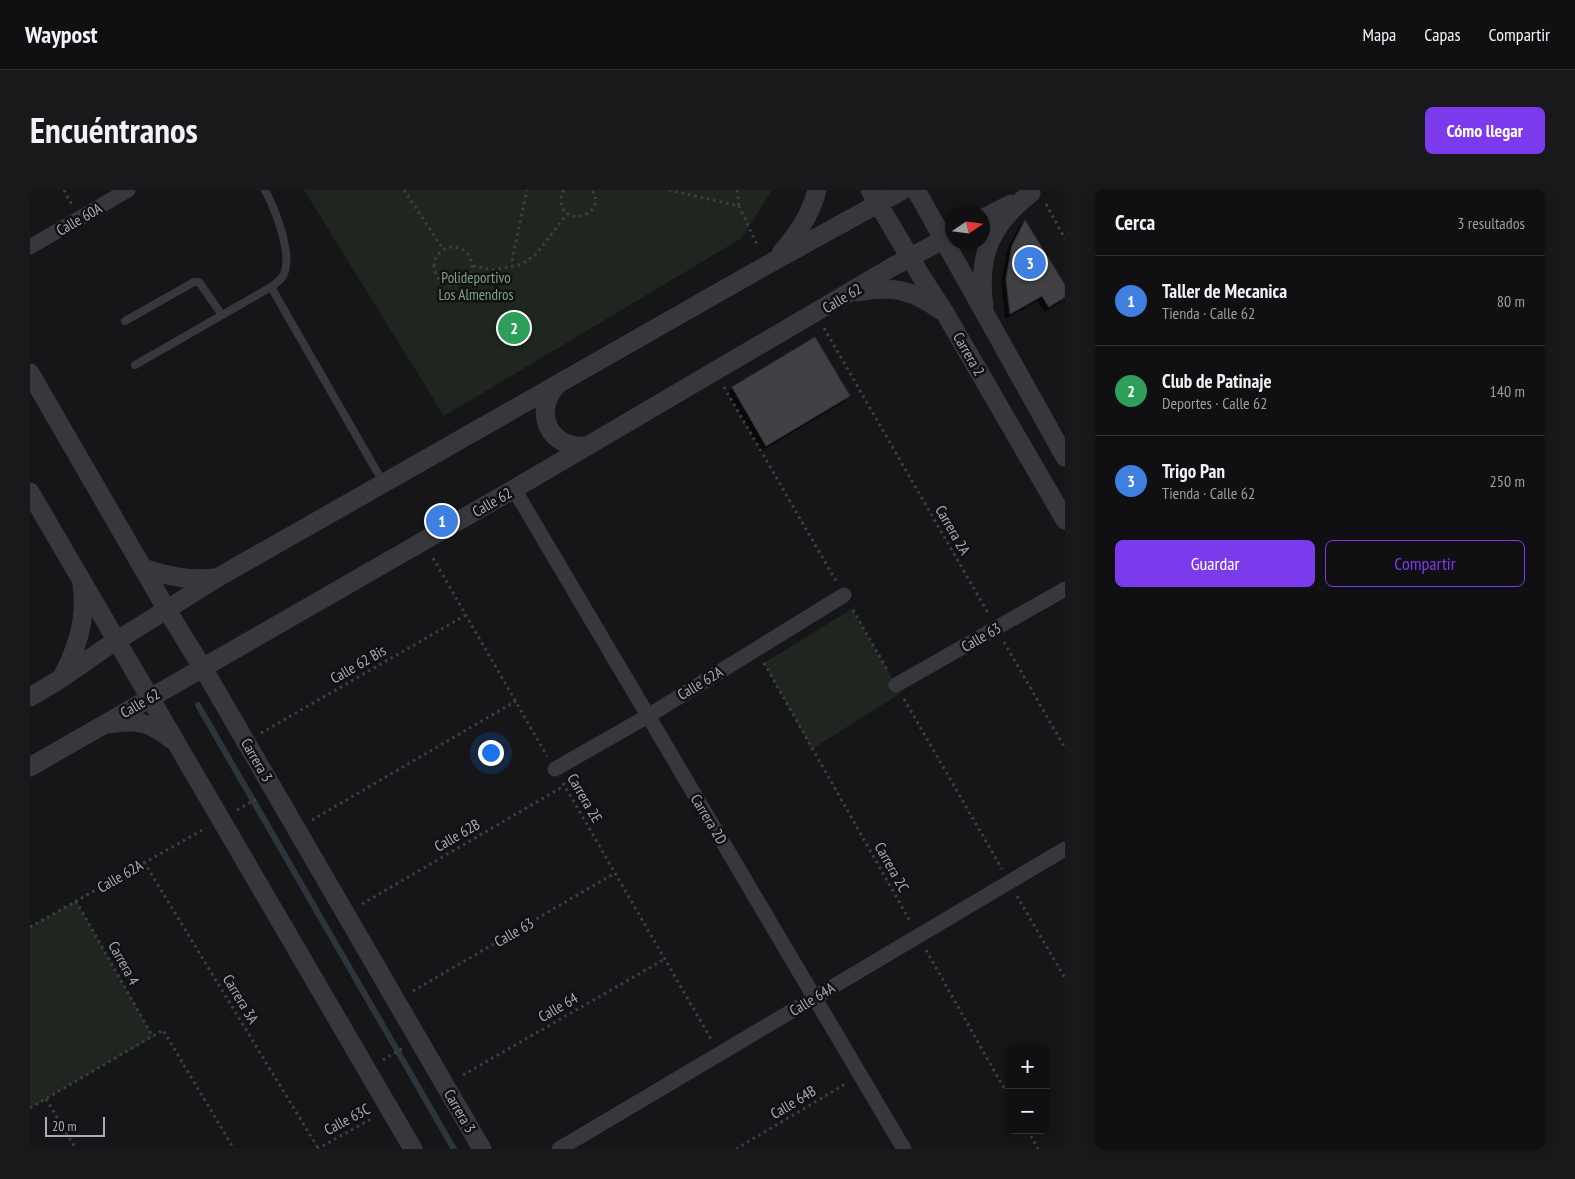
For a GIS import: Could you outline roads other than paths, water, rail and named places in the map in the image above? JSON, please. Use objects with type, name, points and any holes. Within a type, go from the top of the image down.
[{"type":"street","name":"Calle 60A","points":[[30,247],[128,190]]},
{"type":"street","points":[[774,261],[792,242],[806,220],[817,190]]},
{"type":"street","points":[[30,697],[217,578],[774,261],[874,197],[903,190]]},
{"type":"street","points":[[916,190],[945,233]]},
{"type":"street","points":[[986,316],[982,275],[984,256],[991,237],[1015,205],[1037,194]]},
{"type":"street","points":[[990,215],[1037,194]]},
{"type":"street","name":"Carrera 2","points":[[874,197],[945,313],[1065,520]]},
{"type":"street","name":"Calle 62","points":[[30,767],[945,239]]},
{"type":"street","points":[[954,250],[986,316],[1065,457]]},
{"type":"street","points":[[845,296],[880,288],[903,290],[926,299],[945,313]]},
{"type":"street","name":"Carrera 3","points":[[30,373],[482,1149]]},
{"type":"street","points":[[557,386],[547,400],[545,419],[548,428],[561,441],[578,447],[587,446]]},
{"type":"street","name":"Carrera 2D","points":[[514,489],[904,1149]]},
{"type":"street","points":[[30,492],[413,1149]]},
{"type":"street","points":[[142,568],[173,577],[188,579],[217,578]]},
{"type":"street","points":[[62,678],[70,663],[80,631],[84,598],[82,583]]},
{"type":"street","name":"Calle 63","points":[[896,685],[1065,589]]},
{"type":"street","name":"Calle 62A","points":[[555,769],[648,716],[844,595]]},
{"type":"street","points":[[92,732],[117,722],[145,723],[160,730],[172,740],[182,753]]},
{"type":"street","name":"Calle 64A","points":[[559,1149],[1065,850]]},
{"type":"lane","points":[[135,365],[271,287],[282,278],[285,268],[285,244],[275,209],[264,190]]},
{"type":"lane","points":[[125,321],[194,282],[199,282],[222,315]]},
{"type":"lane","points":[[271,287],[384,484]]},
{"type":"waterway","points":[[198,705],[454,1149]]},
{"type":"place","name":"Trigo Pan","points":[[1030,263]]},
{"type":"place","name":"Club de Patinaje","points":[[514,328]]},
{"type":"place","name":"Taller de Mecanica","points":[[442,521]]},
{"type":"park label","name":"Polideportivo Los Almendros","points":[[476,286]]}]
